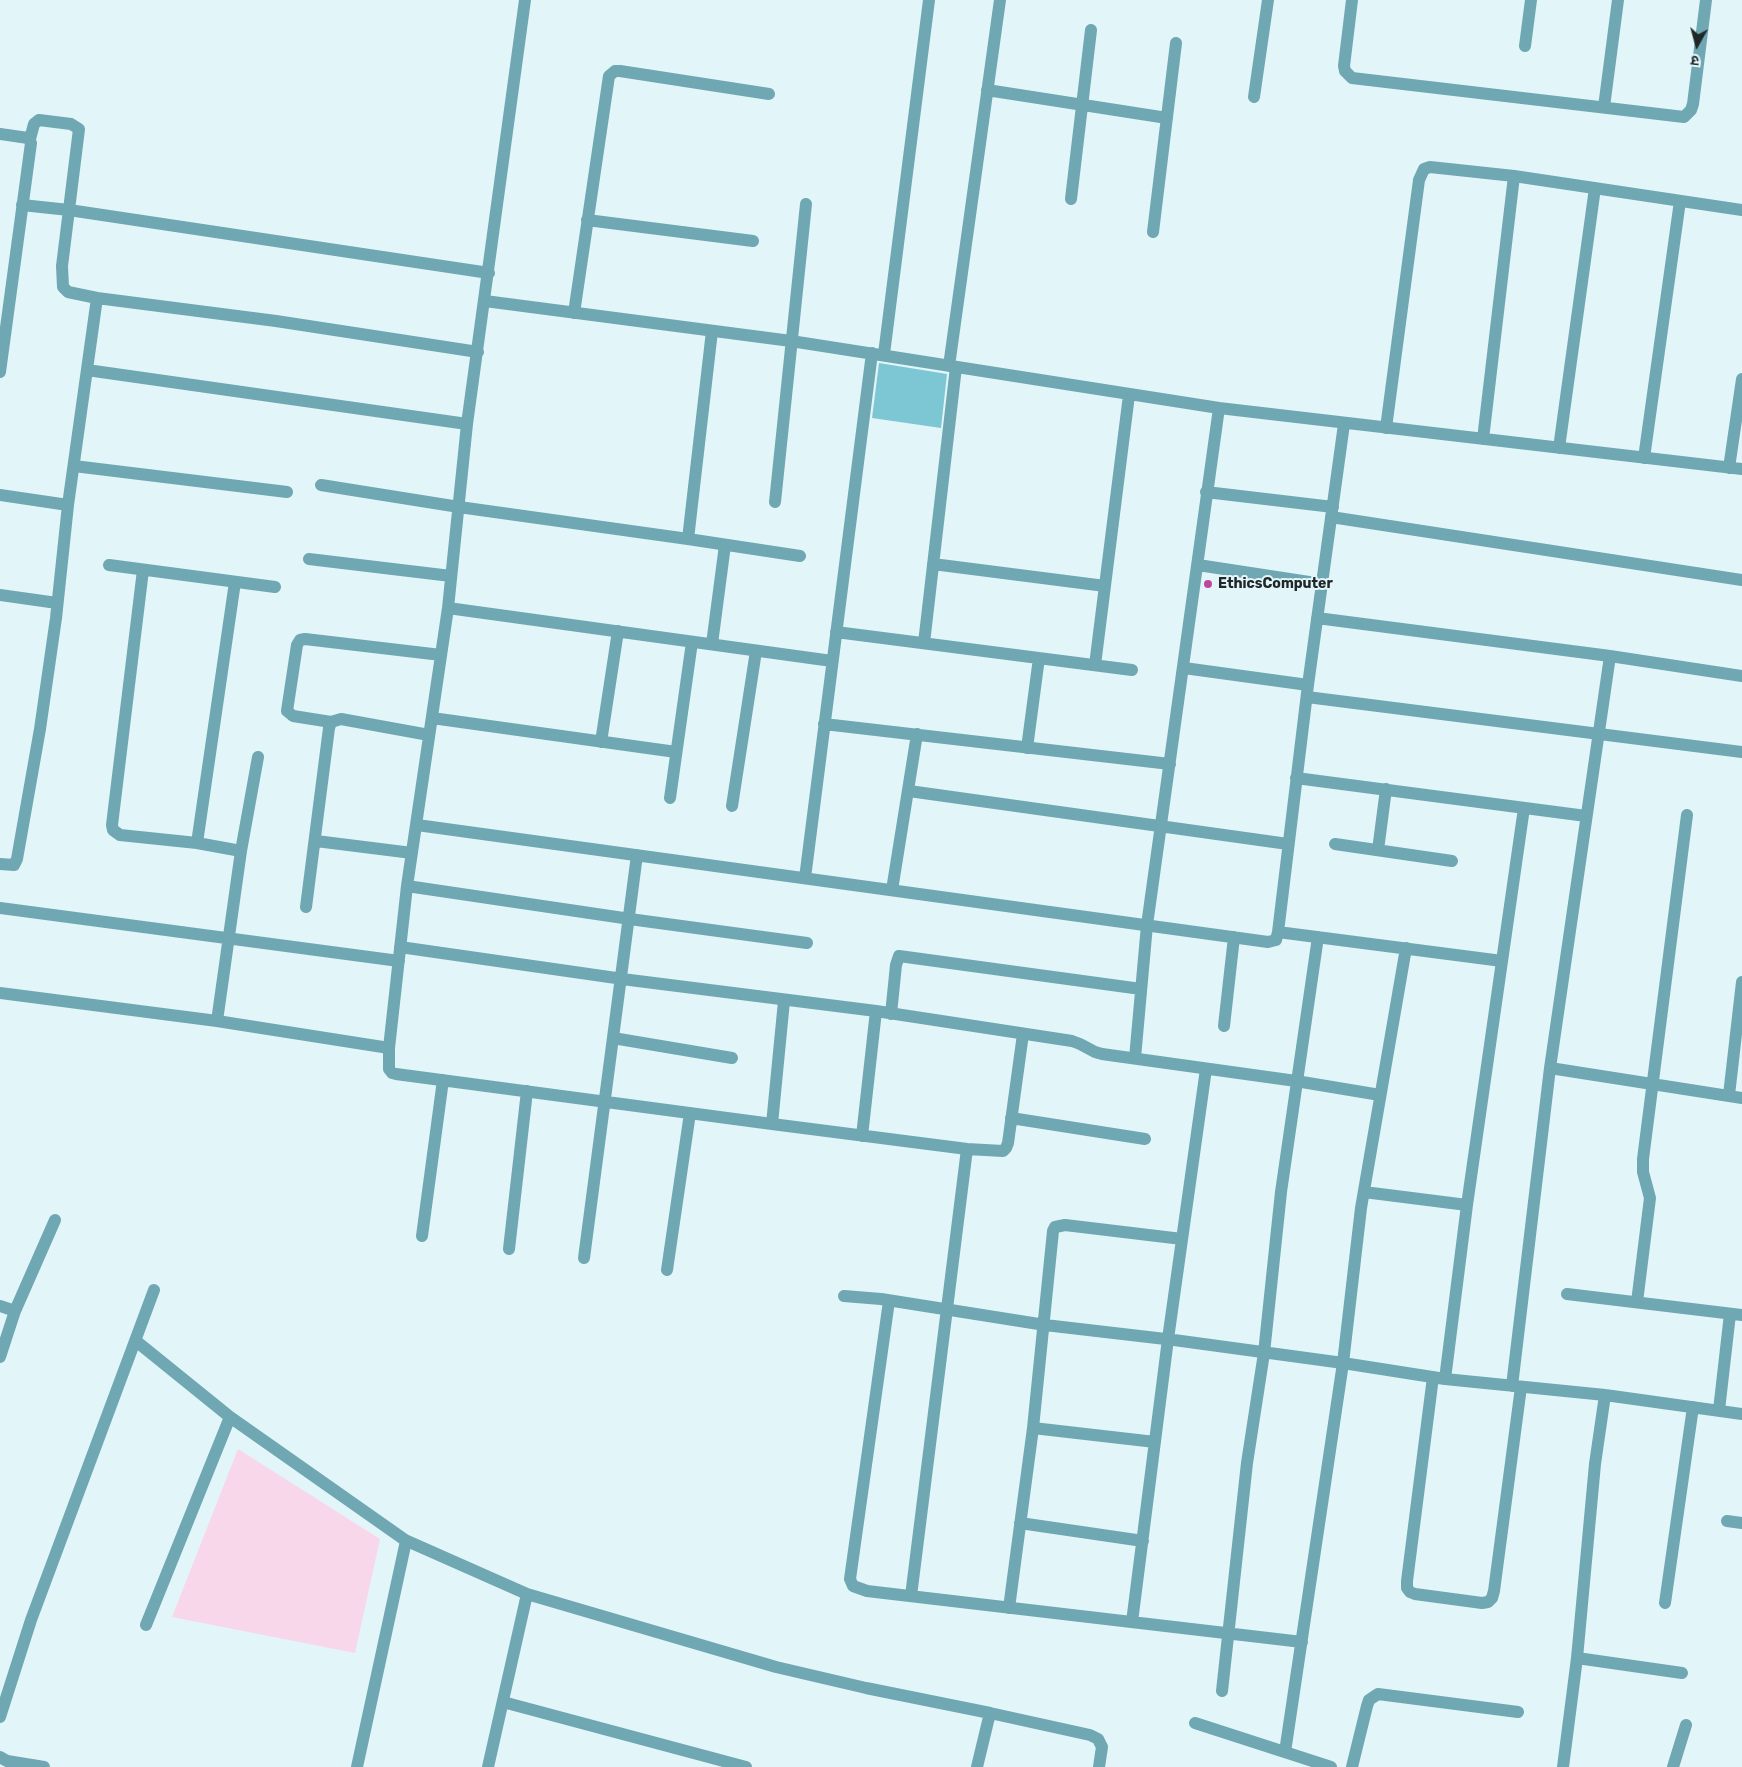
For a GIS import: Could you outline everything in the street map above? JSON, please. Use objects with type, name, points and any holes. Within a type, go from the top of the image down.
[{"type":"street","points":[[525,0],[467,424],[448,608],[407,886],[388,1065],[392,1073],[862,1136],[967,1149],[1003,1151],[1008,1143],[1023,1034]]},
{"type":"street","points":[[806,878],[836,632],[929,0]]},
{"type":"street","points":[[924,643],[953,366],[1000,0]]},
{"type":"street","points":[[1254,97],[1268,0]]},
{"type":"street","points":[[1352,0],[1344,66],[1345,71],[1352,78],[1677,116],[1688,115],[1692,110],[1706,0]]},
{"type":"street","points":[[1525,46],[1531,0]]},
{"type":"street","points":[[1604,107],[1618,0]]},
{"type":"street","points":[[1070,199],[1091,30]]},
{"type":"street","points":[[1153,232],[1176,43]]},
{"type":"street","points":[[574,313],[609,76],[615,71],[769,94]]},
{"type":"street","points":[[987,90],[1167,118]]},
{"type":"street","points":[[0,372],[31,143],[30,139],[34,124],[39,120],[71,124],[79,129],[62,266],[62,287],[68,292],[97,298],[276,321],[478,352]]},
{"type":"street","points":[[0,134],[30,139]]},
{"type":"street","points":[[1386,428],[1420,174],[1424,169],[1430,167],[1514,176],[1742,210]]},
{"type":"street","points":[[1482,439],[1514,176]]},
{"type":"street","points":[[1559,448],[1595,188]]},
{"type":"street","points":[[1644,458],[1680,201]]},
{"type":"street","points":[[22,204],[489,273]]},
{"type":"street","points":[[775,502],[806,204]]},
{"type":"street","points":[[587,220],[754,241]]},
{"type":"street","points":[[0,864],[14,866],[19,852],[40,729],[68,505],[97,298]]},
{"type":"street","points":[[485,300],[791,341],[1218,408],[1736,468],[1742,379]]},
{"type":"street","points":[[688,539],[712,331]]},
{"type":"street","points":[[87,370],[467,424]]},
{"type":"street","points":[[1095,665],[1129,395]]},
{"type":"street","points":[[1135,1058],[1147,925],[1184,668],[1218,408]]},
{"type":"street","points":[[417,826],[1272,942],[1277,937],[1278,932],[1307,691],[1344,424]]},
{"type":"street","points":[[74,466],[287,492]]},
{"type":"street","points":[[321,484],[459,508],[800,556]]},
{"type":"street","points":[[1206,492],[1742,580]]},
{"type":"street","points":[[0,495],[68,505]]},
{"type":"street","points":[[712,644],[725,544]]},
{"type":"street","points":[[309,559],[451,576]]},
{"type":"street","points":[[933,564],[1105,586]]},
{"type":"street","points":[[109,565],[275,587]]},
{"type":"street","points":[[1198,565],[1322,584]]},
{"type":"street","points":[[143,570],[112,827],[116,834],[197,843],[241,851]]},
{"type":"street","points":[[197,843],[235,582]]},
{"type":"street","points":[[0,595],[57,603]]},
{"type":"street","points":[[448,608],[832,661]]},
{"type":"street","points":[[1317,618],[1610,656],[1742,676]]},
{"type":"street","points":[[601,742],[618,631]]},
{"type":"street","points":[[836,632],[1132,670]]},
{"type":"street","points":[[429,735],[342,719],[331,722],[288,714],[297,645],[300,640],[305,639],[441,655]]},
{"type":"street","points":[[670,798],[692,642]]},
{"type":"street","points":[[732,806],[756,651]]},
{"type":"street","points":[[1524,808],[1467,1205],[1406,1581],[1407,1588],[1415,1594],[1482,1603],[1488,1602],[1492,1598],[1494,1591],[1550,1068],[1610,656]]},
{"type":"street","points":[[1026,748],[1039,658]]},
{"type":"street","points":[[1184,668],[1307,691],[1598,734],[1742,752]]},
{"type":"street","points":[[432,718],[676,752]]},
{"type":"street","points":[[306,907],[331,722]]},
{"type":"street","points":[[824,724],[1170,764]]},
{"type":"street","points":[[892,890],[917,734]]},
{"type":"street","points":[[217,1021],[241,851],[258,757]]},
{"type":"street","points":[[1296,778],[1586,816]]},
{"type":"street","points":[[1378,850],[1386,790]]},
{"type":"street","points":[[909,791],[1288,844]]},
{"type":"street","points":[[1637,1302],[1650,1198],[1643,1172],[1643,1159],[1687,815]]},
{"type":"street","points":[[316,841],[412,853]]},
{"type":"street","points":[[1335,844],[1452,861]]},
{"type":"street","points":[[584,1258],[637,855]]},
{"type":"street","points":[[407,886],[807,943]]},
{"type":"street","points":[[0,908],[399,960]]},
{"type":"street","points":[[1278,932],[1502,961]]},
{"type":"street","points":[[1224,1026],[1234,937]]},
{"type":"street","points":[[1222,1691],[1247,1463],[1264,1353],[1281,1192],[1318,937]]},
{"type":"street","points":[[400,947],[784,1001],[876,1011],[1080,1044],[1102,1054],[1296,1081],[1380,1095]]},
{"type":"street","points":[[1285,1752],[1343,1363],[1364,1192],[1406,948]]},
{"type":"street","points":[[891,1014],[896,965],[899,956],[1141,989]]},
{"type":"street","points":[[1729,1095],[1742,982]]},
{"type":"street","points":[[0,993],[217,1021],[390,1048]]},
{"type":"street","points":[[772,1124],[784,1001]]},
{"type":"street","points":[[862,1136],[876,1011]]},
{"type":"street","points":[[613,1038],[732,1058]]},
{"type":"street","points":[[1550,1068],[1742,1098]]},
{"type":"street","points":[[1132,1622],[1168,1339],[1206,1069]]},
{"type":"street","points":[[422,1236],[443,1080]]},
{"type":"street","points":[[509,1249],[527,1091]]},
{"type":"street","points":[[667,1270],[690,1113]]},
{"type":"street","points":[[1011,1118],[1145,1139]]},
{"type":"street","points":[[911,1596],[967,1149]]},
{"type":"street","points":[[1364,1192],[1467,1205]]},
{"type":"street","points":[[0,1357],[15,1311],[55,1220]]},
{"type":"street","points":[[1009,1608],[1034,1428],[1055,1227],[1065,1225],[1182,1239]]},
{"type":"street","points":[[0,1716],[31,1620],[154,1290]]},
{"type":"street","points":[[1567,1294],[1736,1314],[1719,1410]]},
{"type":"street","points":[[844,1296],[1045,1325],[1168,1339],[1343,1363],[1439,1378],[1606,1395],[1742,1414]]},
{"type":"street","points":[[889,1301],[850,1579],[853,1586],[859,1589],[911,1596],[1302,1642]]},
{"type":"street","points":[[0,1306],[15,1311]]},
{"type":"street","points":[[136,1342],[230,1418],[406,1541],[527,1594],[776,1667],[1090,1735],[1098,1739],[1102,1747],[1099,1767]]},
{"type":"street","points":[[1563,1767],[1578,1658],[1595,1464],[1606,1395]]},
{"type":"street","points":[[1665,1603],[1693,1407]]},
{"type":"street","points":[[146,1625],[230,1418]]},
{"type":"street","points":[[1034,1428],[1155,1442]]},
{"type":"street","points":[[1727,1521],[1742,1523]]},
{"type":"street","points":[[1020,1524],[1142,1541]]},
{"type":"street","points":[[357,1767],[406,1541]]},
{"type":"street","points":[[488,1767],[527,1594]]},
{"type":"street","points":[[1578,1658],[1682,1673]]},
{"type":"street","points":[[1352,1767],[1369,1700],[1378,1694],[1518,1712]]},
{"type":"street","points":[[502,1702],[746,1767]]},
{"type":"street","points":[[977,1767],[990,1713]]},
{"type":"street","points":[[1195,1723],[1331,1767]]},
{"type":"street","points":[[1673,1767],[1686,1725]]},
{"type":"street","points":[[0,1757],[8,1761],[44,1767]]},
{"type":"shaded area","points":[[238,1449],[380,1539],[355,1653],[172,1617]]},
{"type":"building","points":[[879,363],[947,374],[941,428],[872,418]]},
{"type":"place","name":"EthicsComputer","points":[[1208,584]]}]
